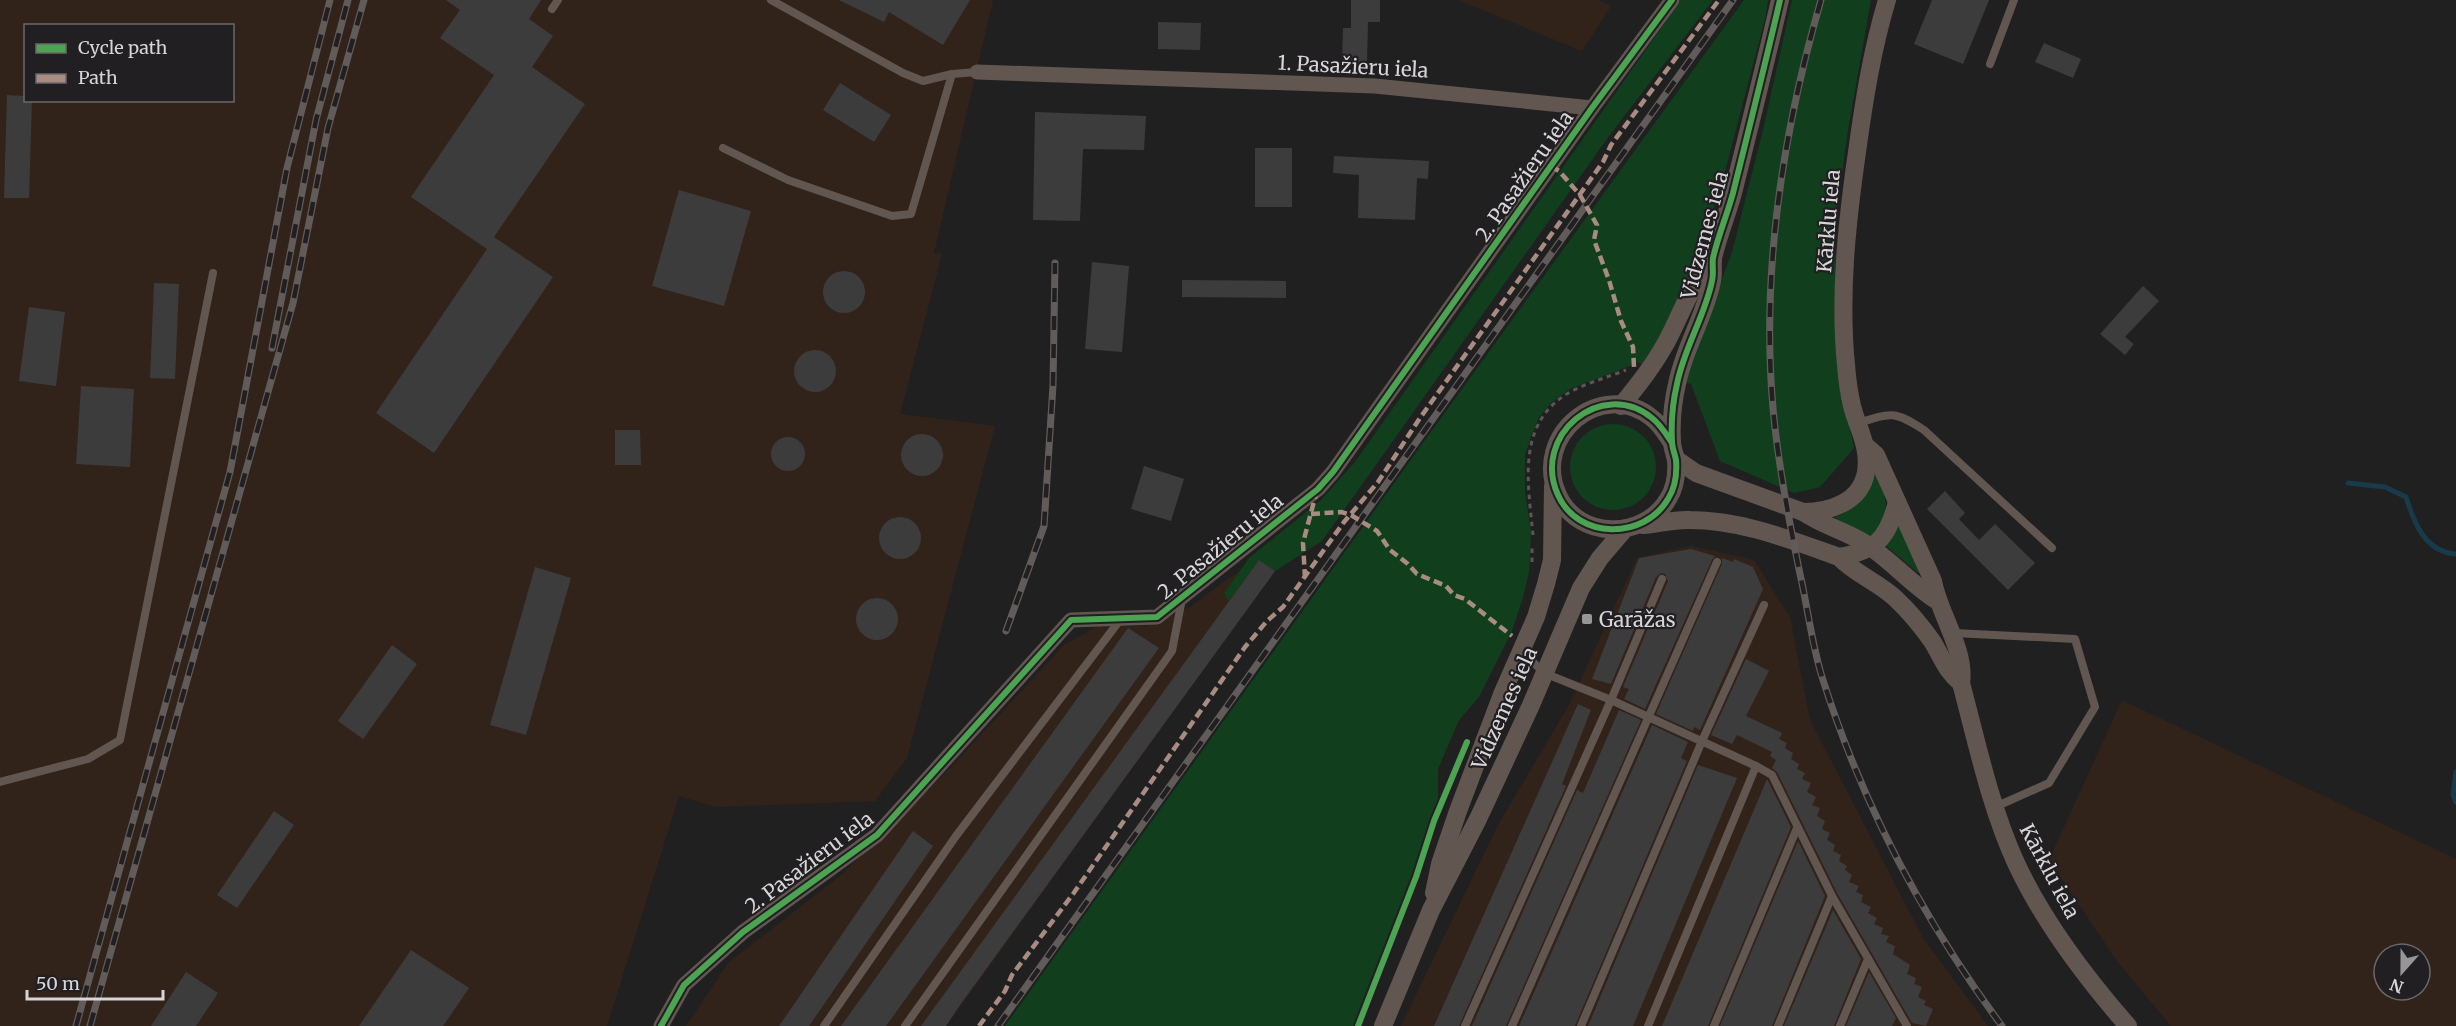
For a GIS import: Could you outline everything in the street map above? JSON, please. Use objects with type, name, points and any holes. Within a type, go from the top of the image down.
[{"type":"street","points":[[1592,108],[1672,0]]},
{"type":"street","name":"Vidzemes iela","points":[[1383,1026],[1431,910],[1478,819],[1581,588],[1599,558],[1631,528],[1656,515],[1669,499],[1676,479],[1674,451],[1677,383],[1713,280],[1713,260],[1732,196],[1780,0]]},
{"type":"street","name":"Kārklu iela","points":[[1803,512],[1820,512],[1839,506],[1851,498],[1861,486],[1866,472],[1867,447],[1853,407],[1846,366],[1845,284],[1849,201],[1875,45],[1887,0]]},
{"type":"street","name":"1. Pasažieru iela","points":[[977,72],[1375,86],[1592,108]]},
{"type":"street","name":"2. Pasažieru iela","points":[[661,1026],[684,985],[743,932],[877,835],[1071,620],[1157,617],[1317,489],[1333,472],[1592,108]]},
{"type":"street","name":"Vidzemes iela","points":[[1621,406],[1648,372],[1667,341],[1699,275],[1713,260]]},
{"type":"street","name":"Vidzemes iela","points":[[1431,910],[1440,864],[1503,692],[1539,606],[1552,560],[1551,463],[1556,443],[1567,426],[1582,414],[1601,406],[1621,406],[1637,410],[1652,418],[1674,451]]},
{"type":"street","name":"Kārklu iela","points":[[1867,447],[1876,455],[1934,581],[1936,600],[1951,633],[1963,670],[1961,683],[1995,807],[2017,864],[2049,920],[2128,1026]]},
{"type":"street","name":"Kārklu iela","points":[[1674,451],[1696,473],[1803,512],[1818,522],[1872,548],[1896,564],[1920,590],[1936,600]]},
{"type":"street","name":"Vidzemes iela","points":[[1553,483],[1558,497],[1579,520],[1593,527],[1608,530],[1631,528]]},
{"type":"street","points":[[1839,557],[1872,548],[1892,523],[1897,502]]},
{"type":"street","name":"Kārklu iela","points":[[1631,528],[1688,519],[1718,522],[1749,527],[1839,557],[1848,566],[1877,583],[1896,599],[1932,641],[1950,674],[1961,683]]},
{"type":"lane","points":[[552,9],[558,0]]},
{"type":"lane","points":[[771,0],[923,81],[952,74],[977,72]]},
{"type":"lane","points":[[1990,64],[2014,0]]},
{"type":"lane","points":[[723,148],[788,180],[892,216],[911,214],[952,74]]},
{"type":"lane","points":[[0,782],[88,759],[120,740],[213,273]]},
{"type":"lane","points":[[1859,423],[1878,417],[1901,415],[1924,430],[2052,548]]},
{"type":"lane","points":[[1512,1026],[1717,562]]},
{"type":"lane","points":[[1465,1026],[1611,700],[1662,579]]},
{"type":"lane","points":[[905,1026],[1172,651],[1182,597]]},
{"type":"lane","points":[[1581,1026],[1702,741],[1764,605]]},
{"type":"lane","points":[[824,1026],[956,837],[1121,618]]},
{"type":"lane","points":[[1951,633],[2075,639],[2095,707],[2049,783],[1995,807]]},
{"type":"lane","points":[[1522,650],[1544,673],[1611,700],[1772,775],[1832,896],[1906,1025]]},
{"type":"lane","points":[[1648,1026],[1756,766]]},
{"type":"lane","points":[[1714,1026],[1797,828]]},
{"type":"lane","points":[[1778,1026],[1832,896]]},
{"type":"lane","points":[[1840,1026],[1868,959]]},
{"type":"shaded area","points":[[0,0],[993,0],[934,253],[942,254],[900,414],[995,426],[907,758],[875,801],[716,807],[679,796],[607,1026],[0,1026]]},
{"type":"shaded area","points":[[1458,0],[1598,0],[1611,6],[1582,51]]},
{"type":"shaded area","points":[[1691,546],[1754,560],[1790,617],[1810,720],[1923,938],[1988,1026],[1401,1026],[1498,825],[1569,705],[1637,558]]},
{"type":"shaded area","points":[[1259,560],[1275,571],[946,1026],[686,1026],[728,963],[840,876],[956,762],[1064,645],[1098,626],[1147,626],[1189,608],[1226,580]]},
{"type":"shaded area","points":[[2122,700],[2456,859],[2456,1026],[2171,1026],[2117,961],[2049,860]]},
{"type":"green space","points":[[1681,0],[1713,0],[1609,136],[1322,541],[1275,571],[1259,560],[1229,601],[1224,593],[1249,558],[1320,501],[1355,462]]},
{"type":"green space","points":[[1744,0],[1768,0],[1766,15],[1722,183],[1702,245],[1672,314],[1644,365],[1634,361],[1632,365],[1570,389],[1551,403],[1539,417],[1525,455],[1525,493],[1531,532],[1529,572],[1522,601],[1512,631],[1479,697],[1459,720],[1438,769],[1438,800],[1417,876],[1360,1026],[1005,1026],[1428,436]]},
{"type":"green space","points":[[1792,0],[1871,0],[1848,130],[1836,216],[1835,306],[1839,376],[1854,448],[1820,487],[1794,493],[1720,461],[1691,384],[1684,382],[1732,252],[1763,130]]},
{"type":"green space","points":[[1613,424],[1629,428],[1643,437],[1652,451],[1656,467],[1652,483],[1643,497],[1629,506],[1613,510],[1597,506],[1583,497],[1574,483],[1570,467],[1574,451],[1583,437],[1597,428]]},
{"type":"green space","points":[[1874,473],[1883,491],[1886,506],[1882,520],[1871,537],[1833,519],[1846,511]]},
{"type":"green space","points":[[1899,524],[1920,571],[1918,573],[1885,545]]},
{"type":"building","points":[[446,0],[541,0],[529,19],[553,36],[532,67],[585,104],[494,237],[553,277],[434,453],[376,413],[487,249],[411,197],[494,75],[440,38],[460,10]]},
{"type":"building","points":[[839,0],[970,0],[943,45],[889,12],[884,22]]},
{"type":"building","points":[[1351,0],[1380,0],[1380,22],[1368,22],[1367,63],[1342,62],[1343,28],[1351,28]]},
{"type":"building","points":[[1932,0],[1989,0],[1963,64],[1914,44]]},
{"type":"building","points":[[1158,22],[1201,23],[1200,50],[1158,49]]},
{"type":"building","points":[[2044,43],[2081,59],[2073,78],[2035,62]]},
{"type":"building","points":[[840,83],[891,115],[874,142],[823,110]]},
{"type":"building","points":[[7,95],[24,96],[24,102],[32,102],[29,198],[4,198]]},
{"type":"building","points":[[1035,112],[1146,116],[1144,150],[1083,149],[1080,221],[1033,220]]},
{"type":"building","points":[[1255,148],[1292,148],[1292,207],[1255,207]]},
{"type":"building","points":[[1334,156],[1429,161],[1428,179],[1417,178],[1415,220],[1358,218],[1359,175],[1333,173]]},
{"type":"building","points":[[679,190],[751,211],[724,306],[652,286]]},
{"type":"building","points":[[1092,262],[1129,266],[1122,352],[1085,349]]},
{"type":"building","points":[[844,271],[859,277],[865,292],[859,307],[844,313],[829,307],[823,292],[829,277]]},
{"type":"building","points":[[1182,280],[1286,281],[1286,298],[1182,297]]},
{"type":"building","points":[[154,283],[179,284],[175,379],[150,378]]},
{"type":"building","points":[[2143,286],[2159,301],[2125,337],[2134,344],[2125,355],[2100,334]]},
{"type":"building","points":[[29,307],[65,312],[56,386],[19,381]]},
{"type":"building","points":[[815,350],[830,356],[836,371],[830,386],[815,392],[800,386],[794,371],[800,356]]},
{"type":"building","points":[[81,386],[134,389],[130,467],[76,464]]},
{"type":"building","points":[[615,430],[640,430],[641,465],[615,465]]},
{"type":"building","points":[[922,434],[937,440],[943,455],[937,470],[922,476],[907,470],[901,455],[907,440]]},
{"type":"building","points":[[788,437],[800,442],[805,454],[800,466],[788,471],[776,466],[771,454],[776,442]]},
{"type":"building","points":[[1144,466],[1184,479],[1171,521],[1131,509]]},
{"type":"building","points":[[1945,491],[1965,513],[1959,519],[1979,540],[1995,524],[2035,563],[2008,590],[1927,509]]},
{"type":"building","points":[[900,517],[915,523],[921,538],[915,553],[900,559],[885,553],[879,538],[885,523]]},
{"type":"building","points":[[1691,549],[1715,556],[1645,709],[1624,699],[1629,689],[1623,687],[1668,581],[1665,574],[1661,573],[1656,577],[1611,684],[1592,679],[1639,558]]},
{"type":"building","points":[[1722,558],[1733,562],[1734,559],[1753,567],[1763,589],[1700,730],[1694,727],[1693,731],[1656,714],[1722,564]]},
{"type":"building","points":[[1259,560],[1275,571],[946,1026],[921,1026]]},
{"type":"building","points":[[535,567],[571,578],[526,735],[490,725]]},
{"type":"building","points":[[877,598],[892,604],[898,619],[892,634],[877,640],[862,634],[856,619],[862,604]]},
{"type":"building","points":[[1128,628],[1159,648],[886,1026],[841,1026]]},
{"type":"building","points":[[392,645],[417,664],[363,739],[338,721]]},
{"type":"building","points":[[1746,659],[1769,671],[1746,716],[1782,733],[1779,739],[1787,743],[1785,748],[1793,753],[1791,759],[1799,764],[1797,769],[1805,773],[1802,779],[1811,783],[1807,792],[1816,797],[1812,805],[1820,808],[1817,816],[1825,821],[1822,829],[1830,833],[1827,840],[1835,845],[1833,851],[1841,855],[1839,861],[1847,866],[1845,870],[1852,875],[1849,882],[1859,886],[1856,892],[1863,895],[1861,902],[1871,907],[1868,913],[1877,918],[1874,924],[1883,928],[1881,934],[1889,936],[1886,942],[1895,946],[1893,954],[1910,965],[1907,974],[1916,978],[1914,984],[1922,987],[1918,997],[1926,1001],[1924,1005],[1933,1009],[1926,1026],[1912,1023],[1837,893],[1777,772],[1772,768],[1776,760],[1770,756],[1772,752],[1737,735],[1732,744],[1711,735]]},
{"type":"building","points":[[1578,704],[1591,710],[1562,784],[1566,786],[1459,1026],[1434,1026]]},
{"type":"building","points":[[1619,710],[1641,720],[1506,1026],[1472,1026],[1577,790],[1583,793]]},
{"type":"building","points":[[1652,725],[1688,742],[1681,758],[1687,761],[1575,1026],[1519,1026]]},
{"type":"building","points":[[1698,765],[1737,778],[1633,1026],[1588,1026]]},
{"type":"building","points":[[1767,779],[1791,827],[1708,1026],[1662,1026]]},
{"type":"building","points":[[274,811],[294,825],[237,908],[217,895]]},
{"type":"building","points":[[913,831],[933,846],[809,1026],[779,1026]]},
{"type":"building","points":[[1798,841],[1825,896],[1772,1026],[1720,1026]]},
{"type":"building","points":[[1833,910],[1861,959],[1834,1026],[1784,1026]]},
{"type":"building","points":[[411,950],[469,988],[443,1026],[359,1026]]},
{"type":"building","points":[[186,972],[218,993],[196,1026],[151,1026]]},
{"type":"building","points":[[1869,972],[1896,1018],[1892,1026],[1846,1026]]},
{"type":"waterway","points":[[2348,483],[2385,487],[2406,497],[2417,526],[2429,542],[2436,548],[2456,554]]},
{"type":"waterway","points":[[2456,772],[2453,795],[2456,802]]},
{"type":"railway","points":[[76,1026],[230,472],[287,168],[330,0]]},
{"type":"railway","points":[[272,348],[316,120],[348,0]]},
{"type":"railway","points":[[90,1026],[293,303],[328,128],[364,0]]},
{"type":"railway","points":[[998,1026],[1733,0]]},
{"type":"railway","points":[[1821,0],[1786,151],[1773,253],[1770,357],[1775,429],[1784,492],[1819,667],[1857,772],[1898,861],[1922,904],[2002,1026]]},
{"type":"railway","points":[[1006,631],[1044,526],[1053,385],[1055,263]]},
{"type":"marked path","points":[[979,1026],[1005,991],[1012,975],[1073,894],[1245,647],[1267,621],[1283,607],[1344,522],[1378,482],[1420,418],[1603,162],[1611,145],[1719,0]]},
{"type":"marked path","points":[[1551,166],[1559,171],[1580,195],[1597,225],[1594,240],[1621,321],[1633,347],[1634,367]]},
{"type":"marked path","points":[[1305,578],[1303,543],[1317,490]]},
{"type":"marked path","points":[[1311,514],[1341,512],[1351,515],[1377,531],[1390,550],[1417,574],[1446,586],[1454,595],[1465,599],[1512,636]]},
{"type":"cycle path","points":[[661,1026],[684,985],[743,932],[877,835],[1071,620],[1157,617],[1318,489],[1333,472],[1592,108],[1672,0]]},
{"type":"cycle path","points":[[1672,443],[1663,430],[1652,418],[1632,407],[1612,404],[1593,409],[1576,419],[1562,434],[1554,452],[1552,473],[1558,495],[1567,510],[1580,520],[1595,527],[1612,529],[1628,528],[1643,522],[1657,512],[1670,495],[1676,470],[1672,428],[1677,384],[1684,358],[1709,294],[1713,278],[1713,258],[1733,193],[1780,0]]},
{"type":"cycle path","points":[[1358,1026],[1416,877],[1434,821],[1467,742]]},
{"type":"place","name":"Garāžas","points":[[1587,619]]}]
